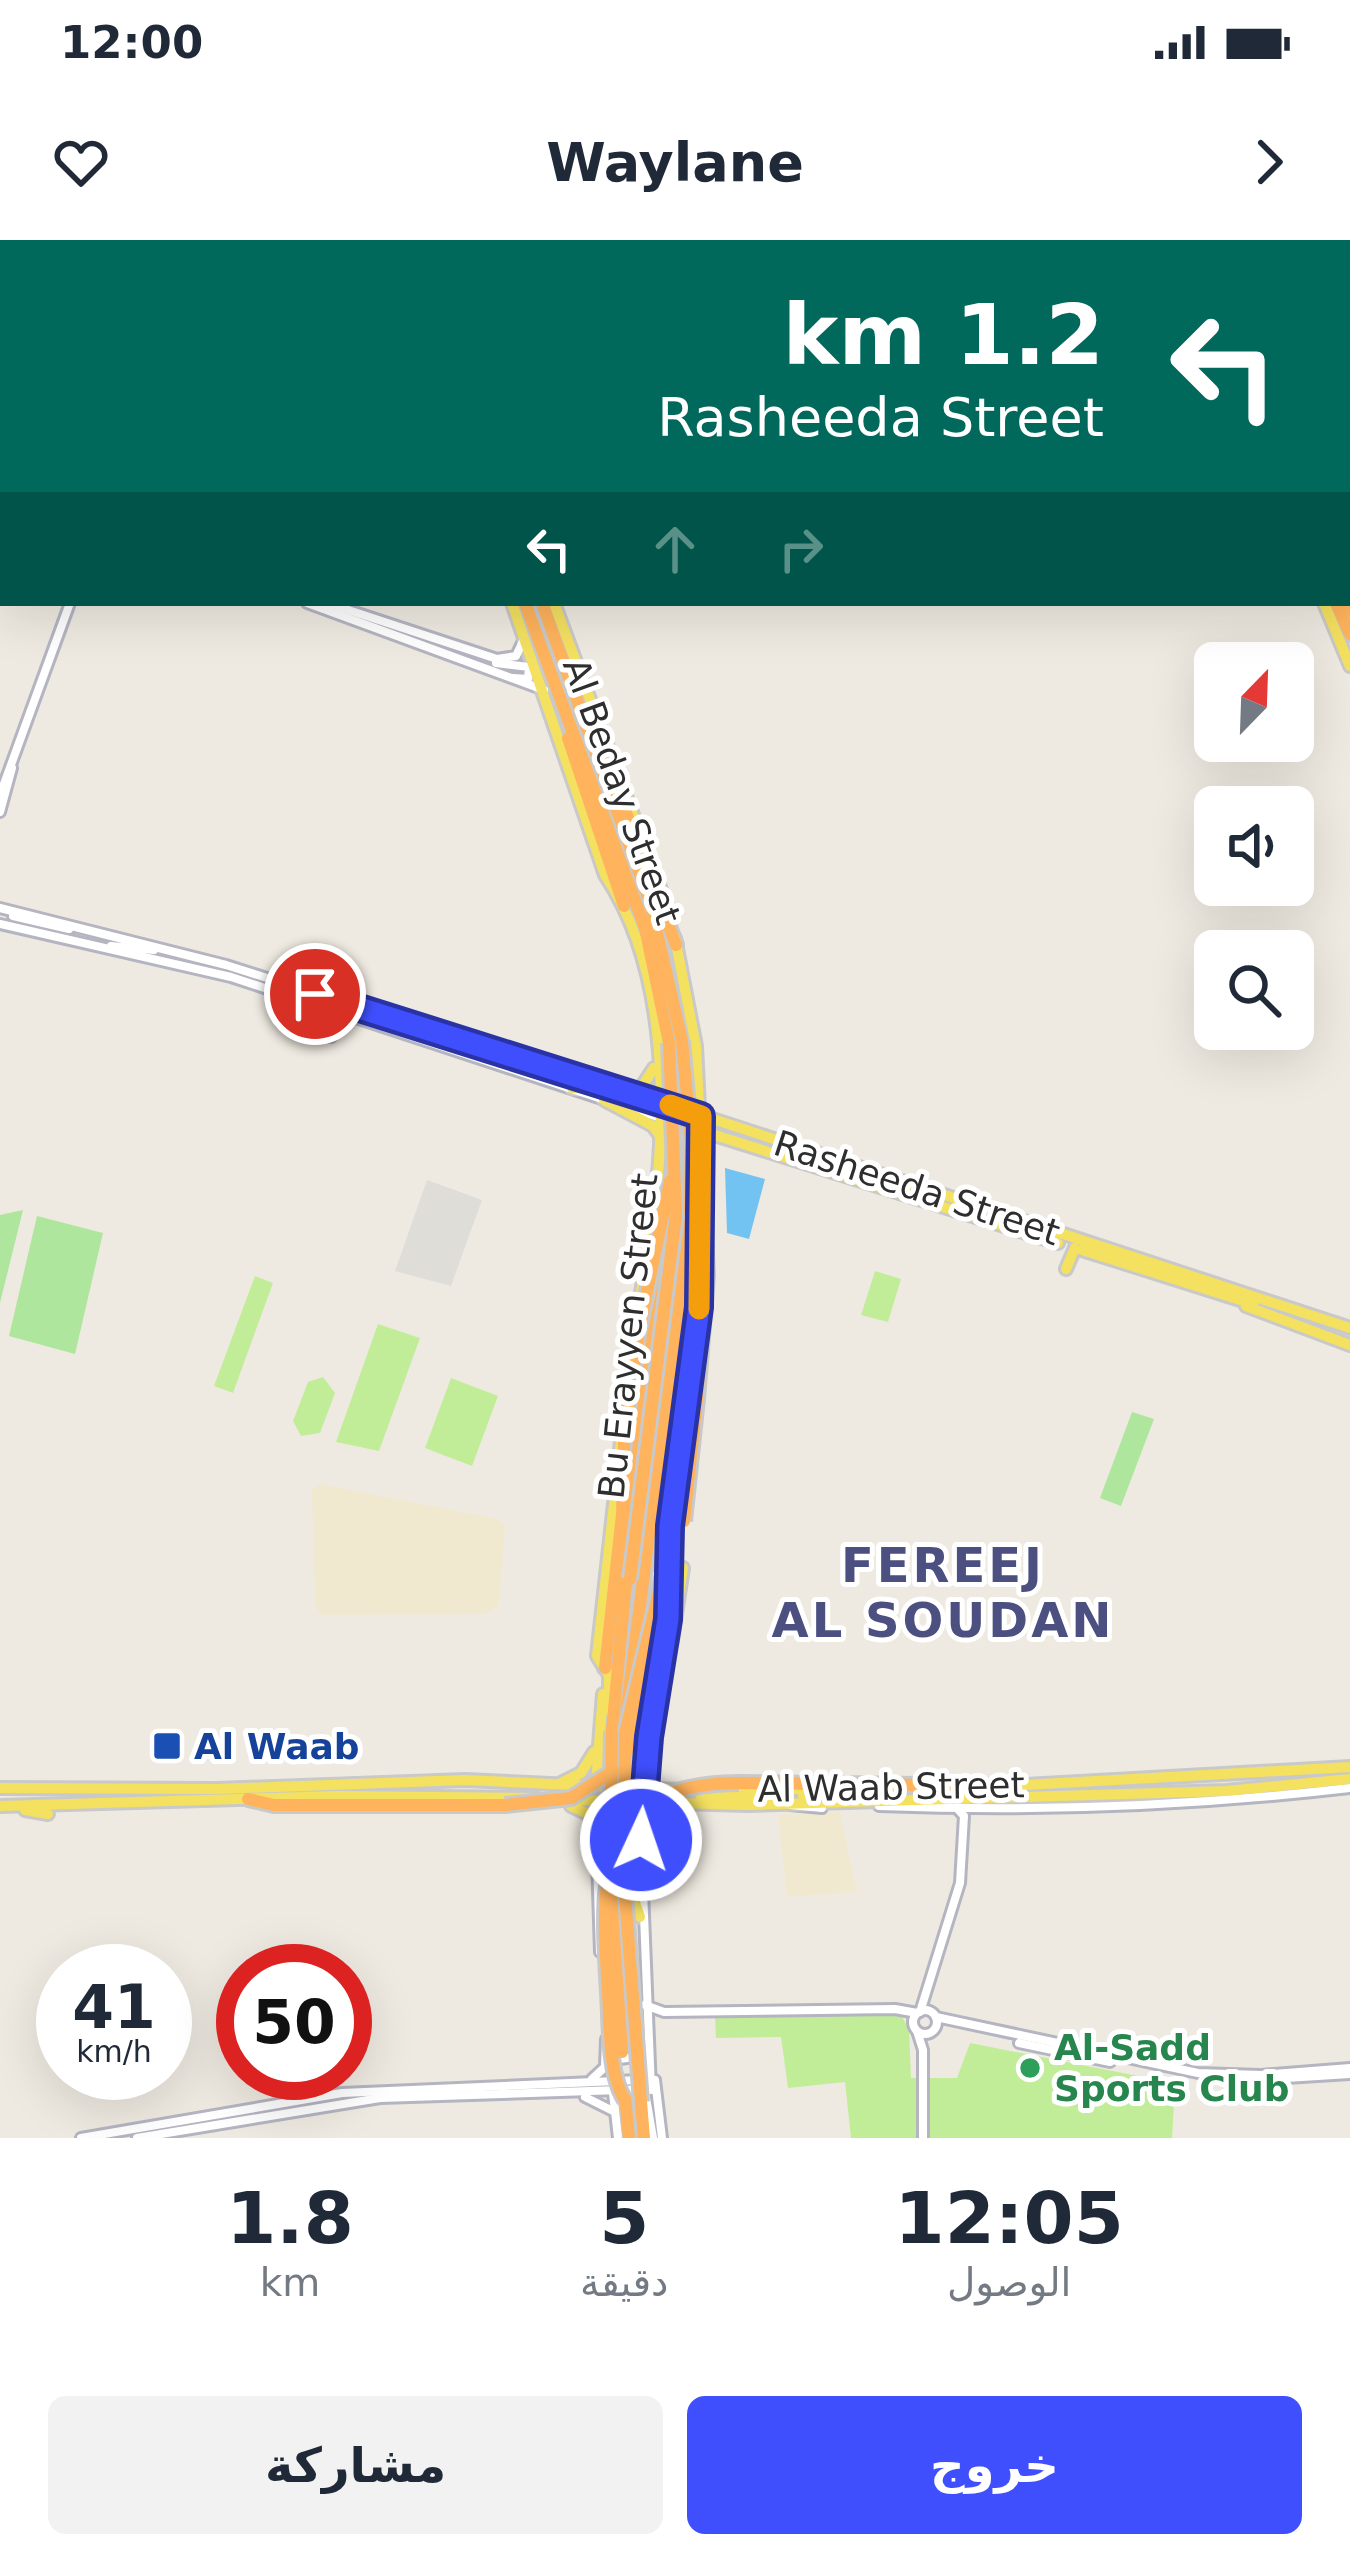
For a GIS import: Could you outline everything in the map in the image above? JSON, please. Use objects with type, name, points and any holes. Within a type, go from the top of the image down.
[{"type":"highway","name":"Bu Erayyen Street","points":[[526,606],[551,690],[645,928],[691,1140],[697,1210],[693,1249]]},
{"type":"highway","name":"Bu Erayyen Street","points":[[543,606],[656,924],[681,1118],[666,1316],[630,1579],[607,1665]]},
{"type":"highway","points":[[1349,632],[1350,648]]},
{"type":"highway","points":[[569,679],[604,748],[676,945]]},
{"type":"highway","points":[[551,690],[624,905]]},
{"type":"highway","points":[[622,1517],[632,1365],[664,1227],[671,1142],[681,1118]]},
{"type":"highway","points":[[248,1799],[274,1805],[560,1802],[610,1774],[639,1726],[683,1526],[707,1276],[697,1210]]},
{"type":"highway","points":[[616,2092],[610,1883],[618,1732],[697,1210]]},
{"type":"highway","points":[[630,1579],[631,1500],[654,1298],[656,1211]]},
{"type":"highway","points":[[660,1670],[662,1554],[692,1318],[693,1249]]},
{"type":"highway","points":[[651,1656],[693,1249]]},
{"type":"highway","points":[[644,1280],[646,1316],[607,1665],[618,1732],[624,1882],[644,2099],[653,2138]]},
{"type":"highway","points":[[618,1732],[678,1512],[699,1366]]},
{"type":"highway","points":[[629,2138],[616,2092],[603,1906],[614,1849],[640,1814],[689,1786],[970,1781],[1012,1786]]},
{"type":"main road","name":"Al Beday Street","points":[[513,606],[551,690]]},
{"type":"main road","name":"Al Beday Street","points":[[555,606],[649,849],[676,945],[700,1093],[681,1118]]},
{"type":"main road","points":[[1325,606],[1350,666]]},
{"type":"main road","name":"Bu Erayyen Street","points":[[624,905],[644,980],[669,1044],[681,1118],[703,1163],[697,1210],[702,1262],[667,1568],[675,1575],[683,1568],[672,1641],[660,1670]]},
{"type":"main road","points":[[644,980],[663,1021],[681,1118]]},
{"type":"main road","points":[[637,1094],[651,1079],[669,1044]]},
{"type":"main road","points":[[696,1046],[707,1099],[719,1114],[812,1154]]},
{"type":"main road","points":[[572,1088],[598,1089],[829,1165],[855,1167]]},
{"type":"main road","points":[[604,1100],[653,1126],[661,1139],[681,1118]]},
{"type":"main road","name":"Rasheeda Street","points":[[681,1118],[734,1143],[1350,1332]]},
{"type":"main road","name":"Rasheeda Street","points":[[681,1118],[855,1167],[1350,1332]]},
{"type":"main road","name":"Bu Erayyen Street","points":[[607,1665],[620,1413],[656,1211],[661,1139]]},
{"type":"main road","points":[[703,1163],[715,1146],[734,1143]]},
{"type":"main road","points":[[661,1157],[679,1148],[694,1160],[702,1262]]},
{"type":"main road","points":[[1066,1269],[1075,1248]]},
{"type":"main road","points":[[545,1798],[586,1812],[596,1823],[607,1796],[607,1665]]},
{"type":"main road","points":[[641,1840],[646,1761],[660,1670]]},
{"type":"main road","points":[[604,1745],[617,1760],[633,1760],[649,1737]]},
{"type":"main road","points":[[558,1784],[583,1771],[604,1745]]},
{"type":"main road","points":[[646,1761],[654,1778],[674,1790]]},
{"type":"main road","name":"Al Waab Street","points":[[645,1796],[674,1790],[1012,1786],[1350,1767]]},
{"type":"main road","points":[[1172,1770],[1204,1778]]},
{"type":"main road","points":[[326,1777],[341,1790],[516,1805],[545,1798],[760,1797],[834,1789]]},
{"type":"main road","points":[[272,1788],[287,1778]]},
{"type":"main road","name":"Al Waab Street","points":[[645,1796],[692,1805],[788,1804],[1284,1786],[1350,1779]]},
{"type":"main road","points":[[107,1811],[341,1790],[558,1784],[607,1796],[626,1828],[629,1886],[640,1917]]},
{"type":"main road","points":[[1284,1786],[1316,1792]]},
{"type":"main road","points":[[1,1799],[21,1788],[473,1790],[607,1796]]},
{"type":"main road","points":[[993,1808],[1034,1796]]},
{"type":"main road","points":[[908,1798],[956,1807]]},
{"type":"main road","points":[[1,1799],[190,1803]]},
{"type":"main road","points":[[1,1799],[48,1814]]},
{"type":"main road","points":[[69,1813],[81,1804]]},
{"type":"main road","points":[[641,1840],[655,1816],[692,1805]]},
{"type":"street","points":[[0,795],[69,606]]},
{"type":"street","points":[[315,606],[551,690]]},
{"type":"street","points":[[335,606],[505,665],[525,664],[531,673],[523,680],[484,668]]},
{"type":"street","points":[[468,653],[513,658],[521,650],[524,634]]},
{"type":"street","points":[[0,812],[12,762]]},
{"type":"street","name":"Rasheeda Street","points":[[0,910],[198,958],[315,994],[362,1019],[604,1100],[681,1118]]},
{"type":"street","name":"Rasheeda Street","points":[[2,924],[448,1033],[637,1094],[681,1118]]},
{"type":"street","points":[[110,947],[116,943],[198,958]]},
{"type":"street","points":[[315,994],[332,977]]},
{"type":"street","points":[[248,982],[448,1033]]},
{"type":"street","points":[[337,988],[351,1002],[396,1019]]},
{"type":"street","points":[[288,996],[329,1032],[342,1021],[362,1019]]},
{"type":"street","name":"Al Waab Street","points":[[788,1804],[800,1809],[993,1808],[1350,1788]]},
{"type":"street","points":[[916,2029],[962,1875],[964,1818],[956,1807]]},
{"type":"street","points":[[925,2138],[933,2023],[929,1984],[965,1880],[969,1814],[974,1808]]},
{"type":"street","points":[[617,2138],[616,2092],[606,2039],[596,1823],[610,1819],[626,1828]]},
{"type":"street","points":[[641,1840],[644,2099]]},
{"type":"street","points":[[644,2004],[664,2012],[918,2012],[933,2023],[1210,2079],[1350,2071]]},
{"type":"street","points":[[903,2011],[916,2029],[922,2050],[925,2138]]},
{"type":"street","points":[[653,2138],[649,2022],[664,2012]]},
{"type":"street","points":[[916,2029],[933,2023]]},
{"type":"street","points":[[606,2039],[620,2060],[639,2057],[646,2047]]},
{"type":"street","points":[[581,2083],[603,2070],[606,2039]]},
{"type":"street","points":[[137,2138],[380,2098],[616,2092],[640,2080],[653,2138]]},
{"type":"street","points":[[372,2091],[581,2083],[616,2092]]},
{"type":"street","points":[[542,2094],[592,2097],[615,2114]]},
{"type":"street","points":[[80,2135],[296,2100]]},
{"type":"shaded area","points":[[427,1180],[482,1200],[451,1286],[395,1271]]},
{"type":"shaded area","points":[[320,1484],[499,1519],[505,1527],[499,1606],[485,1614],[321,1615],[315,1606],[312,1490]]},
{"type":"shaded area","points":[[840,1812],[857,1892],[787,1897],[778,1815]]},
{"type":"green space","points":[[23,1210],[0,1303],[0,1215]]},
{"type":"green space","points":[[37,1216],[103,1233],[75,1354],[9,1336]]},
{"type":"green space","points":[[875,1271],[901,1279],[888,1322],[861,1315]]},
{"type":"green space","points":[[255,1276],[273,1283],[233,1393],[214,1386]]},
{"type":"green space","points":[[378,1324],[420,1338],[379,1451],[336,1442]]},
{"type":"green space","points":[[323,1377],[335,1393],[320,1433],[301,1436],[293,1421],[308,1382]]},
{"type":"green space","points":[[451,1378],[498,1396],[472,1466],[425,1448]]},
{"type":"green space","points":[[1132,1412],[1154,1419],[1121,1506],[1100,1498]]},
{"type":"green space","name":"Al-Sadd Sports Club","points":[[901,2015],[909,2029],[911,2078],[957,2078],[970,2043],[1163,2081],[1175,2087],[1172,2138],[851,2138],[845,2082],[788,2088],[781,2037],[716,2038],[715,2017]]},
{"type":"water","points":[[725,1168],[765,1179],[749,1239],[727,1233]]},
{"type":"slow traffic","points":[[670,1105],[701,1116],[704,1208],[699,1309]]},
{"type":"place","name":"Al Waab","points":[[167,1746]]},
{"type":"place","name":"Al-Sadd Sports Club","points":[[1030,2068]]},
{"type":"district","name":"FEREEJ AL SOUDAN","points":[[943,1592]]},
{"type":"route","points":[[315,994],[701,1116],[704,1208],[699,1307],[670,1526],[668,1619],[649,1737],[641,1840]]}]
